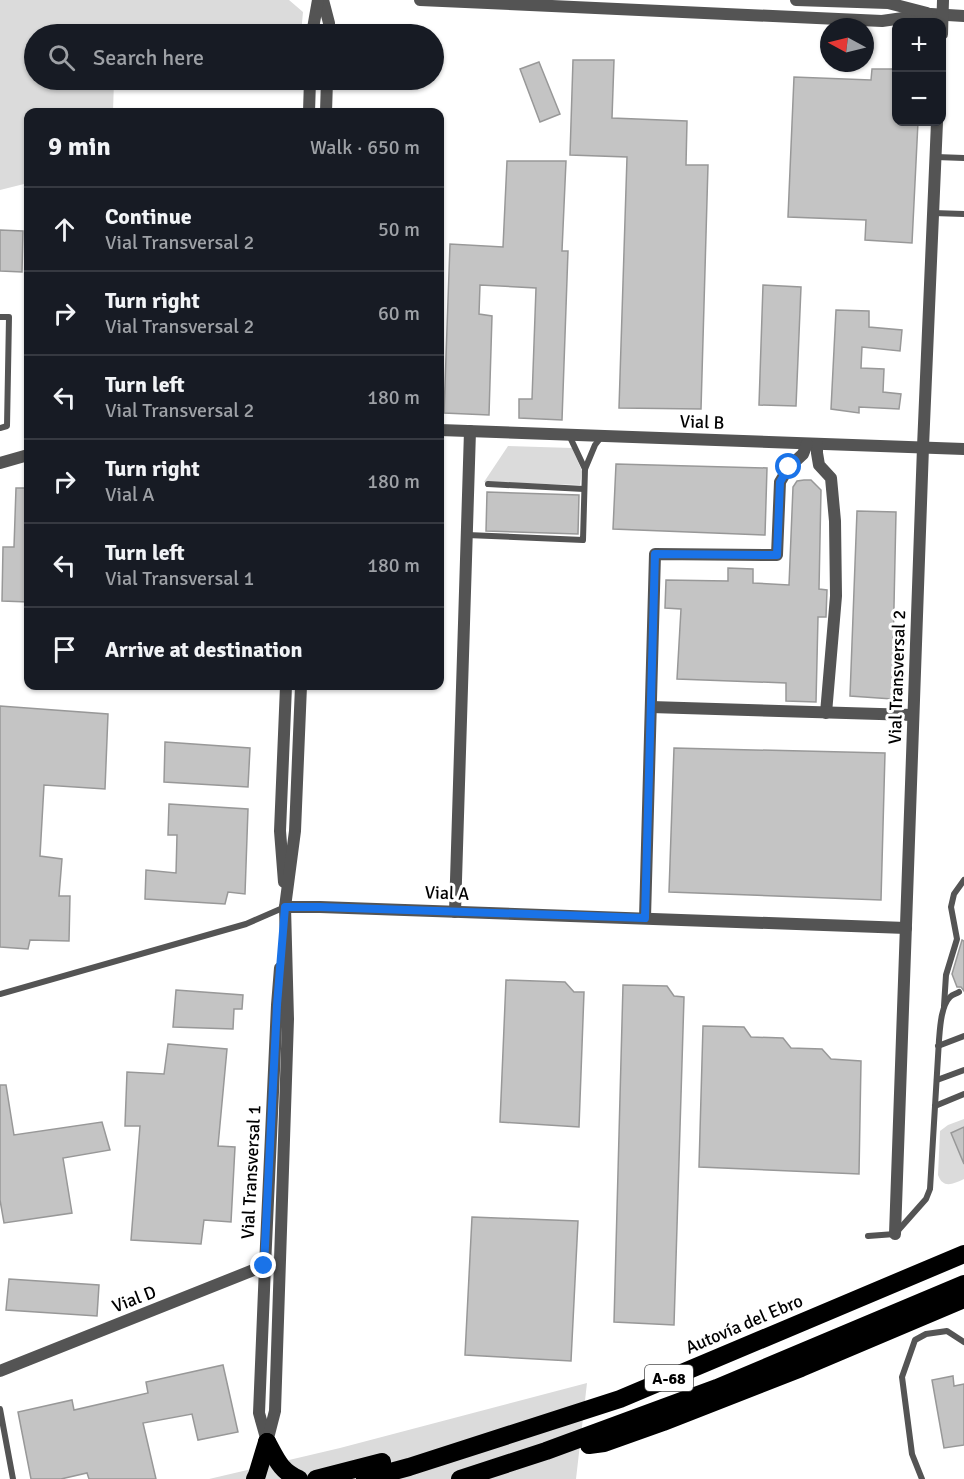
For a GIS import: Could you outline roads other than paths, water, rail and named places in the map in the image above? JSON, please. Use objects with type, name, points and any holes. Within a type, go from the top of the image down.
[{"type":"highway","name":"Autovía del Ebro","points":[[365,1479],[620,1399],[964,1254]]},
{"type":"highway","name":"A-68","points":[[460,1479],[546,1451],[717,1388],[964,1284]]},
{"type":"highway","points":[[546,1451],[604,1443],[663,1422],[801,1368],[964,1299]]},
{"type":"highway","points":[[316,1479],[436,1446],[538,1413],[581,1412]]},
{"type":"highway","points":[[255,1479],[267,1442]]},
{"type":"highway","points":[[267,1442],[288,1475],[299,1479]]},
{"type":"street","points":[[314,24],[318,0]]},
{"type":"street","points":[[323,0],[329,24]]},
{"type":"street","points":[[420,0],[882,21],[937,15],[964,16]]},
{"type":"street","points":[[796,0],[888,3],[937,15]]},
{"type":"street","points":[[938,18],[943,0]]},
{"type":"street","points":[[309,108],[310,90]]},
{"type":"street","points":[[326,108],[327,90]]},
{"type":"street","name":"Vial Transversal 2","points":[[896,1234],[923,447],[938,126]]},
{"type":"street","name":"Vial B","points":[[444,430],[964,449]]},
{"type":"street","points":[[455,912],[470,431]]},
{"type":"street","points":[[645,918],[655,554],[777,555],[780,482],[789,467],[812,444],[817,453],[819,465],[831,478],[835,521],[836,596],[826,713]]},
{"type":"street","points":[[0,463],[24,456]]},
{"type":"street","name":"Vial Transversal 1","points":[[267,1442],[275,1411],[288,1019],[280,831],[286,690]]},
{"type":"street","name":"Vial Transversal 1","points":[[267,1442],[259,1413],[264,1266],[277,1005],[285,907],[295,831],[301,690]]},
{"type":"street","points":[[651,707],[913,715]]},
{"type":"street","name":"Vial A","points":[[285,907],[906,927]]},
{"type":"street","name":"Vial D","points":[[0,1371],[280,1259]]},
{"type":"lane","points":[[936,157],[964,158]]},
{"type":"lane","points":[[933,213],[964,214]]},
{"type":"lane","points":[[0,317],[9,317],[7,426],[0,428]]},
{"type":"lane","points":[[569,435],[585,469]]},
{"type":"lane","points":[[467,535],[583,540],[585,469],[595,445],[602,436]]},
{"type":"lane","points":[[488,484],[584,489]]},
{"type":"lane","points":[[868,1236],[896,1234],[926,1199],[930,1189],[938,1046],[944,1009],[946,975],[957,939],[951,907],[954,894],[964,880]]},
{"type":"lane","name":"Vial A","points":[[0,994],[246,924],[285,907]]},
{"type":"lane","points":[[944,1009],[950,997],[959,992]]},
{"type":"lane","points":[[938,1046],[964,1036]]},
{"type":"lane","points":[[937,1080],[964,1070]]},
{"type":"lane","points":[[935,1106],[964,1094]]},
{"type":"lane","points":[[922,1479],[912,1454],[902,1377],[915,1340],[926,1334],[947,1331],[964,1342]]},
{"type":"lane","points":[[0,1408],[13,1479]]}]
